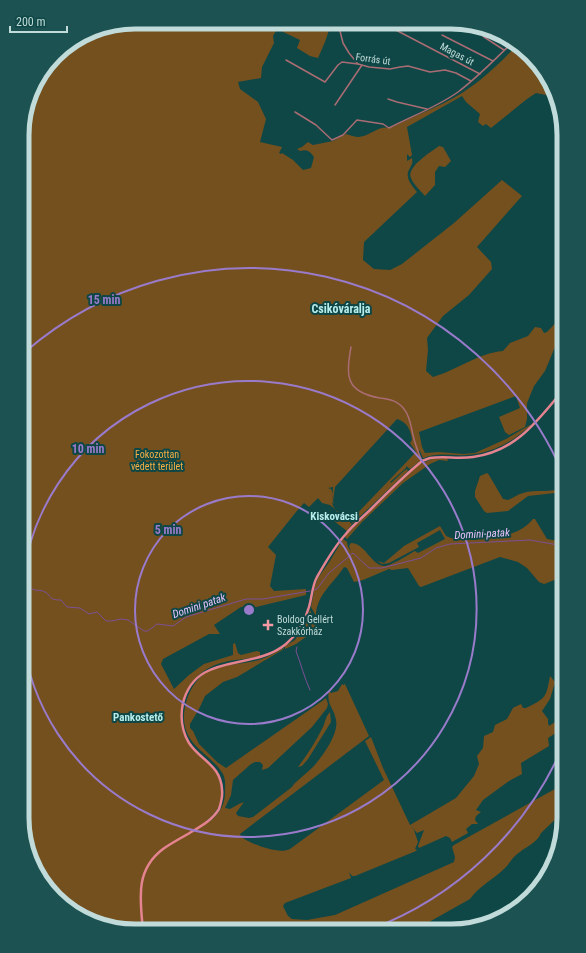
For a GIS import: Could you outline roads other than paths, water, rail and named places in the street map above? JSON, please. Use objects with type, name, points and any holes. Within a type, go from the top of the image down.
[{"type":"main road","points":[[143,924],[140,892],[143,878],[150,864],[163,850],[205,824],[219,808],[222,798],[222,785],[217,772],[192,746],[184,730],[182,722],[182,708],[190,687],[197,678],[209,670],[221,665],[263,657],[286,644],[297,632],[304,620],[317,577],[342,538],[422,461],[433,457],[464,458],[502,449],[525,434],[557,397]]},
{"type":"street","points":[[339,29],[343,43],[358,64]]},
{"type":"street","name":"Magas út","points":[[394,29],[480,74]]},
{"type":"street","points":[[442,35],[492,62]]},
{"type":"street","points":[[482,35],[504,50]]},
{"type":"street","points":[[295,112],[316,125],[332,140],[343,136],[357,120],[383,124],[389,128],[443,101],[480,74],[508,46]]},
{"type":"street","name":"Forrás út","points":[[286,60],[325,82],[342,62],[390,69],[408,66],[430,72],[446,70],[456,72],[471,81]]},
{"type":"street","points":[[335,105],[362,65]]},
{"type":"street","points":[[388,99],[427,109]]},
{"type":"street","points":[[351,347],[348,371],[350,381],[364,393],[373,397],[392,400],[403,408],[408,414],[416,448],[422,461]]},
{"type":"waterway","name":"Domini-patak","points":[[313,590],[317,589],[329,573],[353,553],[369,568],[382,568],[421,558],[436,548],[450,544],[530,540],[557,545]]},
{"type":"waterway","name":"Domini patak","points":[[29,585],[32,589],[45,592],[52,599],[61,600],[67,607],[80,608],[89,614],[97,612],[106,621],[121,619],[128,620],[144,631],[148,631],[157,624],[173,626],[186,617],[246,599],[263,599],[310,591]]},
{"type":"waterway","points":[[297,647],[296,651],[310,690]]},
{"type":"place","name":"Boldog Gellért Szakkórház","points":[[268,625]]},
{"type":"district","name":"Csikóváralja","points":[[341,309]]},
{"type":"district","name":"Kiskovácsi","points":[[334,516]]},
{"type":"district","name":"Pankostető","points":[[138,717]]},
{"type":"park label","name":"Fokozottan védett terület","points":[[157,460]]}]
